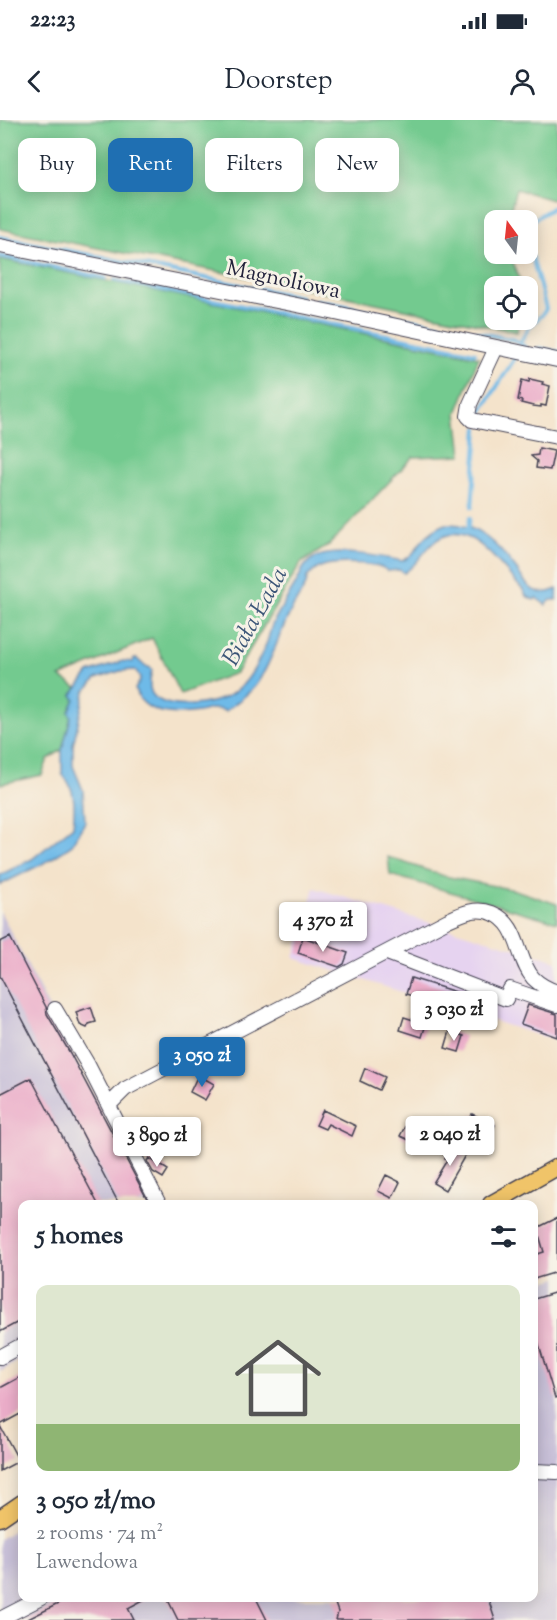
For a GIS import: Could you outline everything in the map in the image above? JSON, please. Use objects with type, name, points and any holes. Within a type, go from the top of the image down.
[{"type":"main road","points":[[498,1200],[557,1167]]},
{"type":"main road","points":[[0,1518],[18,1506]]},
{"type":"street","name":"Magnoliowa","points":[[0,246],[557,360]]},
{"type":"street","points":[[496,348],[470,404],[468,416],[472,420],[557,437]]},
{"type":"street","points":[[109,1105],[125,1089],[464,913],[475,910],[486,911],[502,918],[509,926],[533,977],[547,988],[557,992]]},
{"type":"street","points":[[387,953],[506,999],[510,989],[557,1005]]},
{"type":"street","points":[[54,1009],[109,1105],[157,1200]]},
{"type":"street","points":[[0,1357],[18,1347]]},
{"type":"street","points":[[538,1471],[557,1472]]},
{"type":"street","points":[[0,1618],[33,1602]]},
{"type":"shaded area","points":[[314,888],[557,961],[557,1041],[294,958]]},
{"type":"shaded area","points":[[0,911],[146,1200],[18,1200],[18,1361],[0,1372]]},
{"type":"shaded area","points":[[557,1278],[557,1620],[0,1620],[0,1539],[18,1528],[18,1602],[538,1602],[538,1284]]},
{"type":"green space","points":[[0,120],[557,120],[557,195],[552,200],[516,189],[511,210],[484,210],[484,264],[514,264],[518,276],[484,276],[484,325],[0,229]]},
{"type":"green space","points":[[0,259],[479,357],[457,413],[462,455],[413,457],[329,545],[301,563],[236,673],[180,694],[152,638],[60,677],[77,688],[72,695],[75,699],[69,711],[71,717],[62,750],[48,759],[42,775],[0,784]]},
{"type":"green space","points":[[388,857],[444,876],[515,890],[557,904],[557,922],[390,875]]},
{"type":"water","points":[[446,524],[468,527],[486,537],[503,552],[535,591],[542,593],[557,589],[557,600],[551,600],[546,605],[536,598],[534,600],[526,596],[496,559],[474,540],[462,535],[450,535],[432,544],[404,573],[400,570],[387,571],[376,566],[347,563],[321,567],[307,577],[305,587],[285,622],[261,677],[248,693],[226,711],[212,709],[180,714],[152,709],[139,698],[135,689],[140,677],[135,670],[120,671],[96,679],[85,692],[73,745],[73,766],[83,790],[85,822],[71,846],[46,862],[0,885],[0,875],[32,859],[73,826],[73,798],[70,786],[62,774],[62,750],[71,717],[69,712],[75,699],[72,695],[89,673],[123,661],[133,662],[133,659],[137,659],[152,670],[151,692],[161,701],[176,705],[191,705],[226,697],[236,691],[250,675],[267,642],[271,627],[308,562],[321,555],[343,553],[402,561],[411,555],[427,536]]},
{"type":"building","points":[[530,379],[550,386],[546,406],[533,406],[518,400],[522,380],[529,382]]},
{"type":"building","points":[[539,448],[554,451],[550,470],[536,468],[537,461],[531,456],[538,455]]},
{"type":"building","points":[[10,937],[46,1007],[47,1014],[147,1199],[117,1200],[0,976],[0,942]]},
{"type":"building","points":[[303,937],[348,953],[344,964],[339,967],[298,953]]},
{"type":"building","points":[[411,978],[488,1002],[485,1011],[479,1010],[477,1016],[406,994]]},
{"type":"building","points":[[528,1005],[557,1014],[557,1037],[521,1024]]},
{"type":"building","points":[[91,1007],[96,1022],[89,1024],[87,1028],[80,1025],[76,1012]]},
{"type":"building","points":[[404,1017],[426,1024],[422,1037],[400,1030]]},
{"type":"building","points":[[450,1031],[464,1036],[459,1052],[445,1048]]},
{"type":"building","points":[[365,1068],[385,1077],[379,1090],[360,1081]]},
{"type":"building","points":[[198,1075],[214,1084],[205,1100],[190,1092]]},
{"type":"building","points":[[31,1078],[96,1200],[18,1200],[18,1322],[0,1332],[0,1094]]},
{"type":"building","points":[[323,1110],[356,1126],[352,1136],[328,1124],[325,1129],[316,1125]]},
{"type":"building","points":[[472,1114],[495,1125],[491,1136],[486,1134],[484,1137],[466,1129]]},
{"type":"building","points":[[408,1121],[416,1125],[409,1140],[400,1136]]},
{"type":"building","points":[[452,1145],[467,1152],[445,1190],[433,1183],[447,1160],[445,1159]]},
{"type":"building","points":[[149,1158],[168,1170],[163,1178],[153,1172],[147,1161]]},
{"type":"building","points":[[386,1175],[400,1182],[392,1198],[378,1191]]},
{"type":"building","points":[[557,1218],[557,1272],[538,1278],[538,1254],[544,1252],[538,1228]]},
{"type":"building","points":[[557,1292],[557,1397],[555,1398],[538,1342],[538,1298]]},
{"type":"building","points":[[18,1378],[18,1415],[0,1425],[0,1388]]},
{"type":"building","points":[[0,1426],[18,1462],[0,1471]]},
{"type":"building","points":[[62,1602],[139,1602],[128,1608],[134,1620],[26,1620]]},
{"type":"building","points":[[169,1602],[258,1602],[267,1620],[178,1620]]},
{"type":"building","points":[[334,1602],[489,1602],[495,1620],[336,1620],[338,1612]]},
{"type":"waterway","points":[[538,217],[557,205]]},
{"type":"waterway","points":[[0,237],[301,297]]},
{"type":"waterway","points":[[0,256],[105,278]]},
{"type":"waterway","points":[[520,343],[529,327],[546,309],[534,264]]},
{"type":"waterway","points":[[114,280],[475,353]]},
{"type":"waterway","points":[[316,300],[515,340],[525,347]]},
{"type":"waterway","points":[[539,348],[557,352]]},
{"type":"waterway","points":[[481,412],[515,358]]},
{"type":"waterway","points":[[472,507],[478,428]]},
{"type":"waterway","points":[[468,529],[470,518]]},
{"type":"water label","name":"Biała Łada","points":[[256,617]]}]
